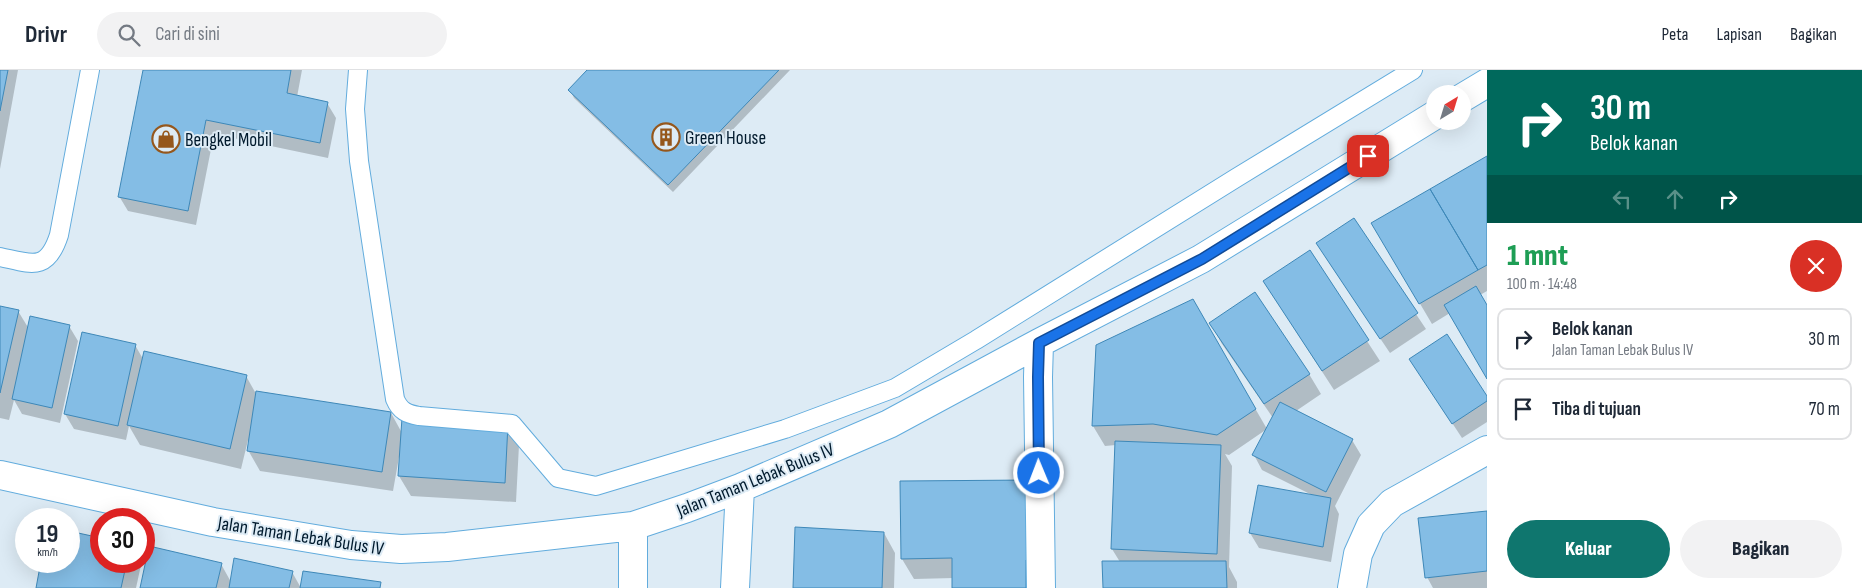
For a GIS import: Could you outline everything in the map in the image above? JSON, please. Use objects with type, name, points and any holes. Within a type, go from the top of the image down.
[{"type":"street","points":[[1471,93],[1487,83]]},
{"type":"street","name":"Jalan Taman Lebak Bulus IV","points":[[0,475],[213,522],[359,546],[401,549],[447,546],[633,526],[740,488],[889,424],[1039,343],[1202,259],[1426,121]]},
{"type":"street","points":[[1039,343],[1041,588]]},
{"type":"street","points":[[1352,588],[1358,554],[1371,525],[1392,503],[1487,450]]},
{"type":"street","points":[[736,588],[740,488]]},
{"type":"street","points":[[633,526],[633,588]]},
{"type":"lane","points":[[0,257],[32,264],[44,260],[50,255],[55,246],[59,235],[90,70]]},
{"type":"lane","points":[[358,70],[355,109],[359,162],[397,404],[408,414],[419,416],[512,424],[558,478],[596,486],[785,429],[895,388],[985,335],[1413,70]]},
{"type":"building","points":[[0,70],[8,70],[0,111]]},
{"type":"building","name":"Bengkel Mobil","points":[[143,70],[291,70],[287,93],[328,102],[320,143],[206,120],[188,211],[118,197]]},
{"type":"building","name":"Green House","points":[[587,70],[779,70],[668,185],[568,90]]},
{"type":"building","points":[[1487,156],[1487,265],[1478,270],[1430,189]]},
{"type":"building","points":[[1430,189],[1478,270],[1419,304],[1371,223]]},
{"type":"building","points":[[1354,218],[1418,313],[1380,339],[1316,243]]},
{"type":"building","points":[[1310,250],[1369,340],[1322,371],[1263,281]]},
{"type":"building","points":[[1476,286],[1487,305],[1487,379],[1444,305]]},
{"type":"building","points":[[1255,292],[1310,374],[1264,404],[1209,323]]},
{"type":"building","points":[[1193,299],[1256,409],[1217,435],[1153,424],[1092,426],[1096,345]]},
{"type":"building","points":[[0,306],[19,310],[0,393]]},
{"type":"building","points":[[30,316],[70,325],[52,408],[12,399]]},
{"type":"building","points":[[82,332],[136,344],[118,426],[64,414]]},
{"type":"building","points":[[1447,334],[1487,396],[1487,401],[1452,424],[1409,359]]},
{"type":"building","points":[[144,351],[247,375],[230,449],[127,425]]},
{"type":"building","points":[[256,391],[391,412],[382,472],[247,451]]},
{"type":"building","points":[[1280,402],[1353,439],[1326,492],[1252,455]]},
{"type":"building","points":[[402,418],[508,424],[505,483],[398,476]]},
{"type":"building","points":[[1115,441],[1221,445],[1217,554],[1111,549]]},
{"type":"building","points":[[1032,480],[1033,560],[1026,560],[1026,588],[952,588],[952,558],[901,559],[900,481]]},
{"type":"building","points":[[1258,485],[1331,498],[1323,547],[1249,533]]},
{"type":"building","points":[[1487,511],[1487,571],[1425,578],[1418,518]]},
{"type":"building","points":[[795,527],[884,532],[882,588],[793,588]]},
{"type":"building","points":[[80,533],[90,536],[90,573],[124,573],[121,588],[36,588],[39,573],[80,573]]},
{"type":"building","points":[[155,547],[222,563],[216,588],[140,588],[143,573],[155,573]]},
{"type":"building","points":[[234,558],[293,571],[289,588],[229,588]]},
{"type":"building","points":[[1102,561],[1226,561],[1227,588],[1103,588]]},
{"type":"building","points":[[303,571],[381,582],[380,588],[300,588]]},
{"type":"place","name":"Green House","points":[[666,137]]},
{"type":"place","name":"Bengkel Mobil","points":[[166,139]]},
{"type":"route","points":[[1039,473],[1039,343],[1202,259],[1368,156]]}]
